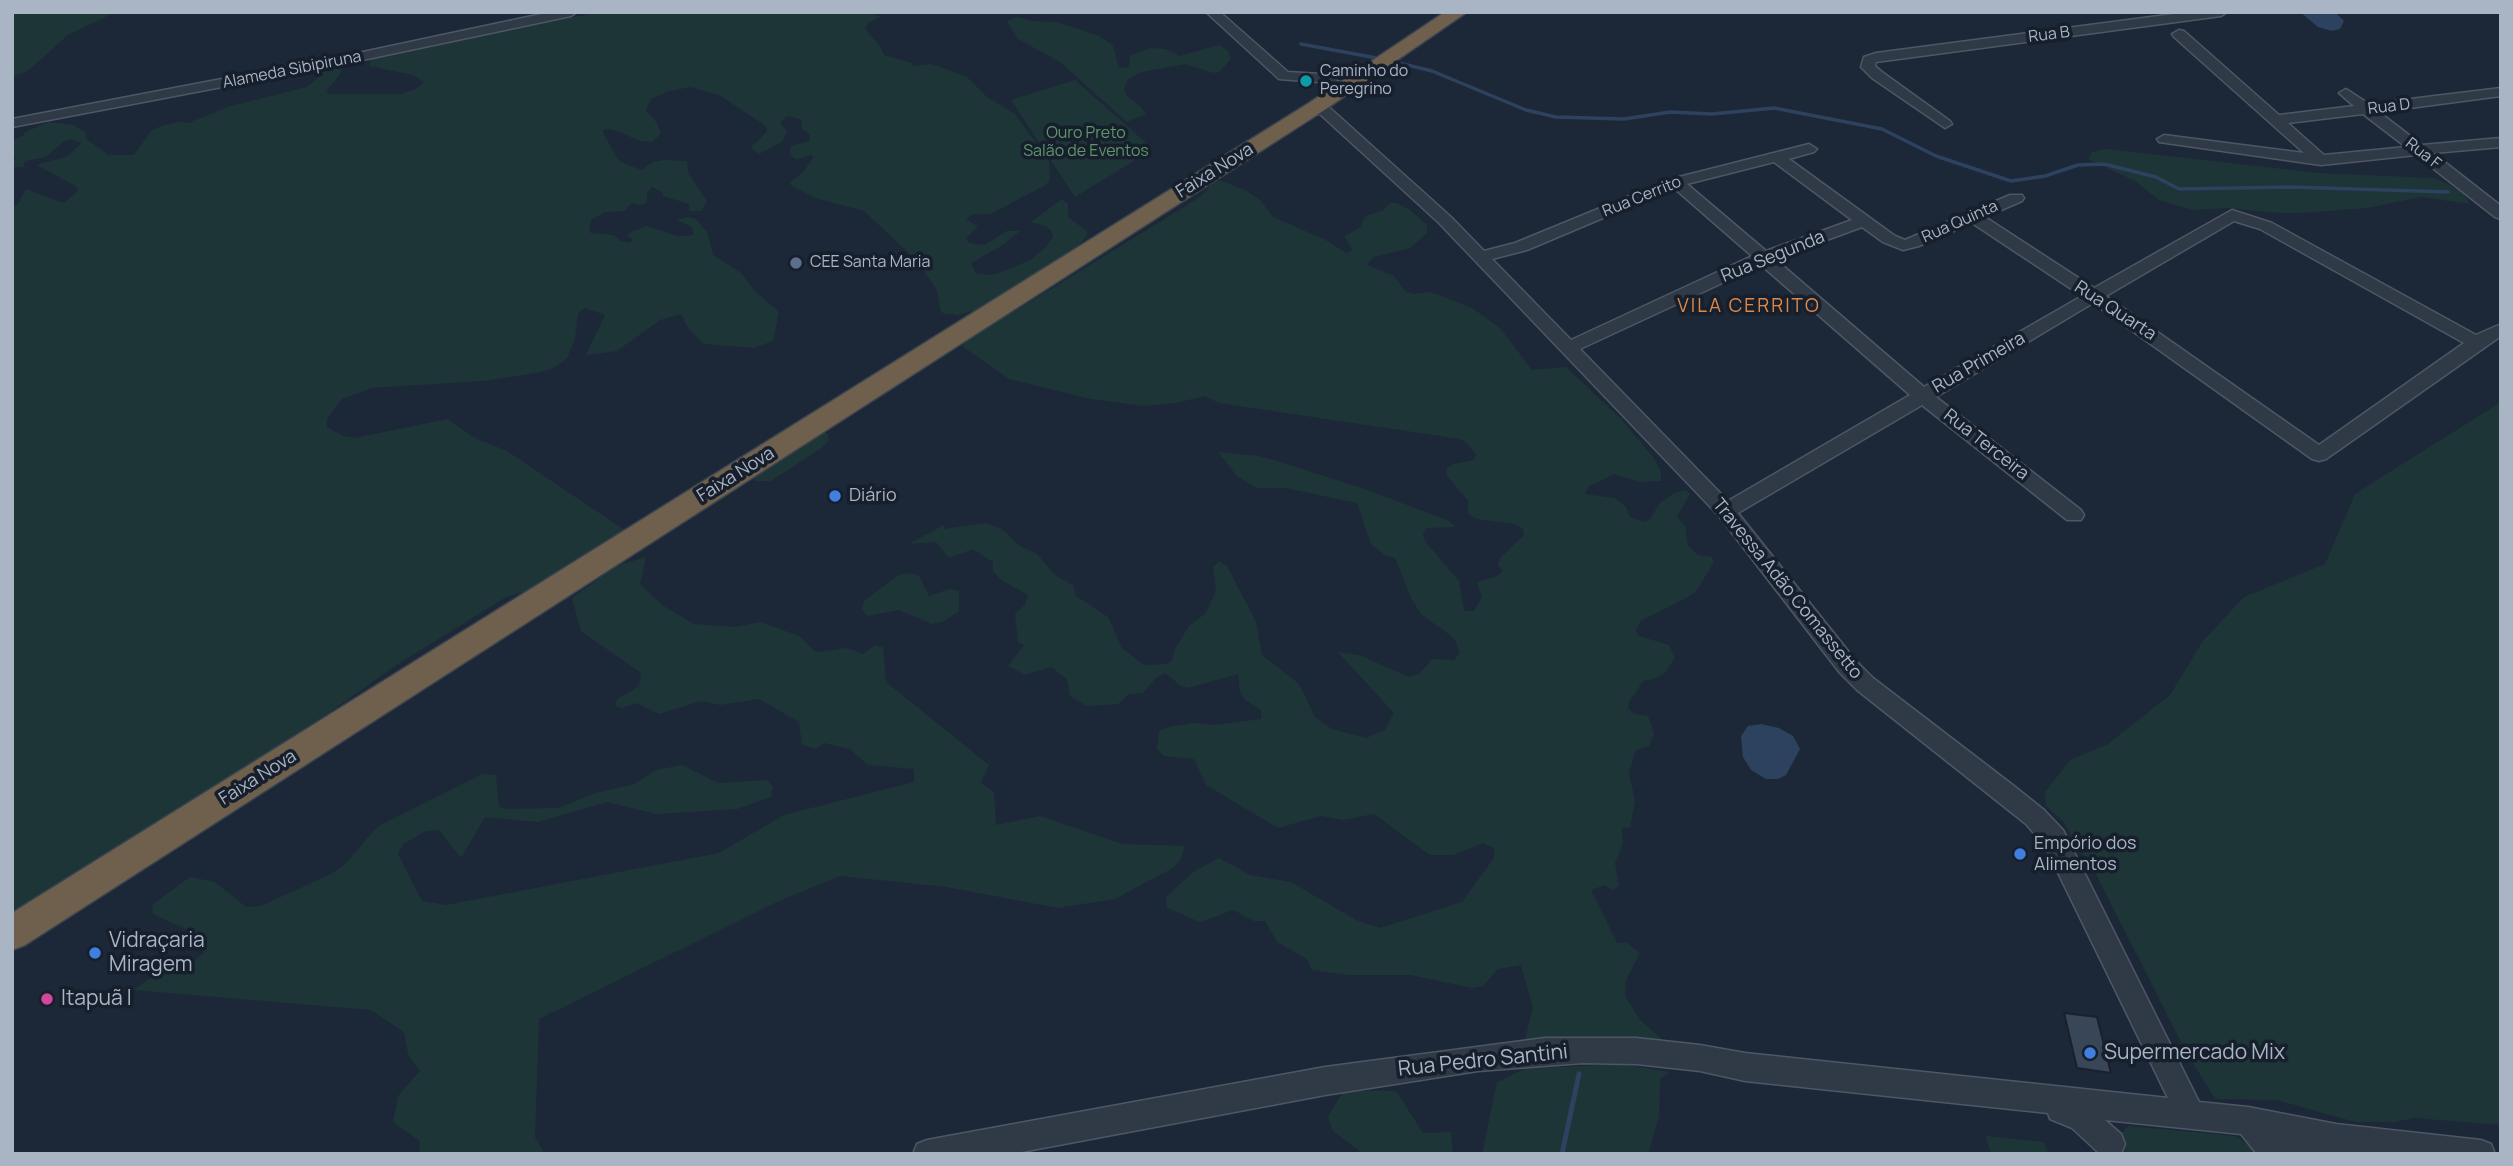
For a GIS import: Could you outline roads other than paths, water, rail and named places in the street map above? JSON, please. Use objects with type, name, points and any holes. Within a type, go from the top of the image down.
[{"type":"highway","name":"Faixa Nova","points":[[12,933],[1316,107],[1458,12]]},
{"type":"street","name":"Alameda Sibipiruna","points":[[12,123],[358,57],[571,12]]},
{"type":"street","points":[[1212,12],[1284,76],[1320,78],[1346,87]]},
{"type":"street","name":"Rua B","points":[[1945,124],[1868,66],[1869,60],[2221,12]]},
{"type":"street","points":[[2179,34],[2321,159]]},
{"type":"street","name":"Rua D","points":[[2276,120],[2501,92]]},
{"type":"street","name":"Rua F","points":[[2346,93],[2501,214]]},
{"type":"street","name":"Travessa Adão Comassetto","points":[[1316,107],[1326,112],[1346,130],[1480,257],[1726,511],[1848,667],[1865,684],[2006,793],[2035,817],[2054,838],[2191,1115]]},
{"type":"street","points":[[2164,139],[2321,159],[2501,142]]},
{"type":"street","name":"Rua Cerrito","points":[[1480,257],[1521,247],[1676,182],[1809,149]]},
{"type":"street","points":[[1777,157],[1864,220]]},
{"type":"street","name":"Rua Terceira","points":[[1676,182],[1923,396],[2074,515]]},
{"type":"street","name":"Rua Quinta","points":[[1864,220],[1895,243],[1903,245],[2017,198]]},
{"type":"street","name":"Rua Primeira","points":[[1726,511],[2232,215],[2266,226],[2477,343]]},
{"type":"street","name":"Rua Quarta","points":[[1972,216],[2144,329],[2319,454],[2477,343]]},
{"type":"street","name":"Rua Segunda","points":[[1568,348],[1762,258],[1864,220]]},
{"type":"street","points":[[2477,343],[2501,329]]},
{"type":"street","name":"Rua Pedro Santini","points":[[927,1154],[1325,1081],[1478,1058],[1545,1051],[1648,1052],[1745,1067],[2123,1110],[2248,1121]]},
{"type":"street","name":"Rua Pedro Santini","points":[[2042,1101],[2082,1118],[2113,1149]]},
{"type":"street","points":[[2113,1149],[2123,1110]]},
{"type":"street","points":[[2248,1121],[2336,1138],[2481,1154]]},
{"type":"street","points":[[2248,1121],[2276,1154]]},
{"type":"street","points":[[2301,1154],[2305,1149],[2336,1138]]},
{"type":"water","points":[[2300,12],[2335,12],[2344,21],[2340,29],[2332,31],[2318,27]]},
{"type":"water","points":[[1761,724],[1779,728],[1793,736],[1800,749],[1786,775],[1778,779],[1766,779],[1751,770],[1743,757],[1741,736],[1748,726]]},
{"type":"waterway","points":[[1301,44],[1382,59]]},
{"type":"waterway","points":[[1391,61],[1432,71],[1526,110],[1556,117],[1624,119],[1670,112],[1712,114],[1774,108],[1882,129],[1936,156],[2011,181],[2045,176],[2078,165],[2104,164],[2156,177],[2179,189],[2291,187],[2448,192]]},
{"type":"waterway","points":[[1562,1154],[1579,1074]]},
{"type":"place","name":"Caminho do Peregrino","points":[[1306,81]]},
{"type":"place","name":"CEE Santa Maria","points":[[796,263]]},
{"type":"place","name":"Diário","points":[[835,496]]},
{"type":"place","name":"Empório dos Alimentos","points":[[2020,854]]},
{"type":"place","name":"Vidraçaria Miragem","points":[[95,953]]},
{"type":"place","name":"Itapuã I","points":[[47,999]]},
{"type":"place","name":"Supermercado Mix","points":[[2090,1053]]},
{"type":"district","name":"VILA CERRITO","points":[[1749,307]]},
{"type":"park label","name":"Ouro Preto Salão de Eventos","points":[[1086,143]]}]
